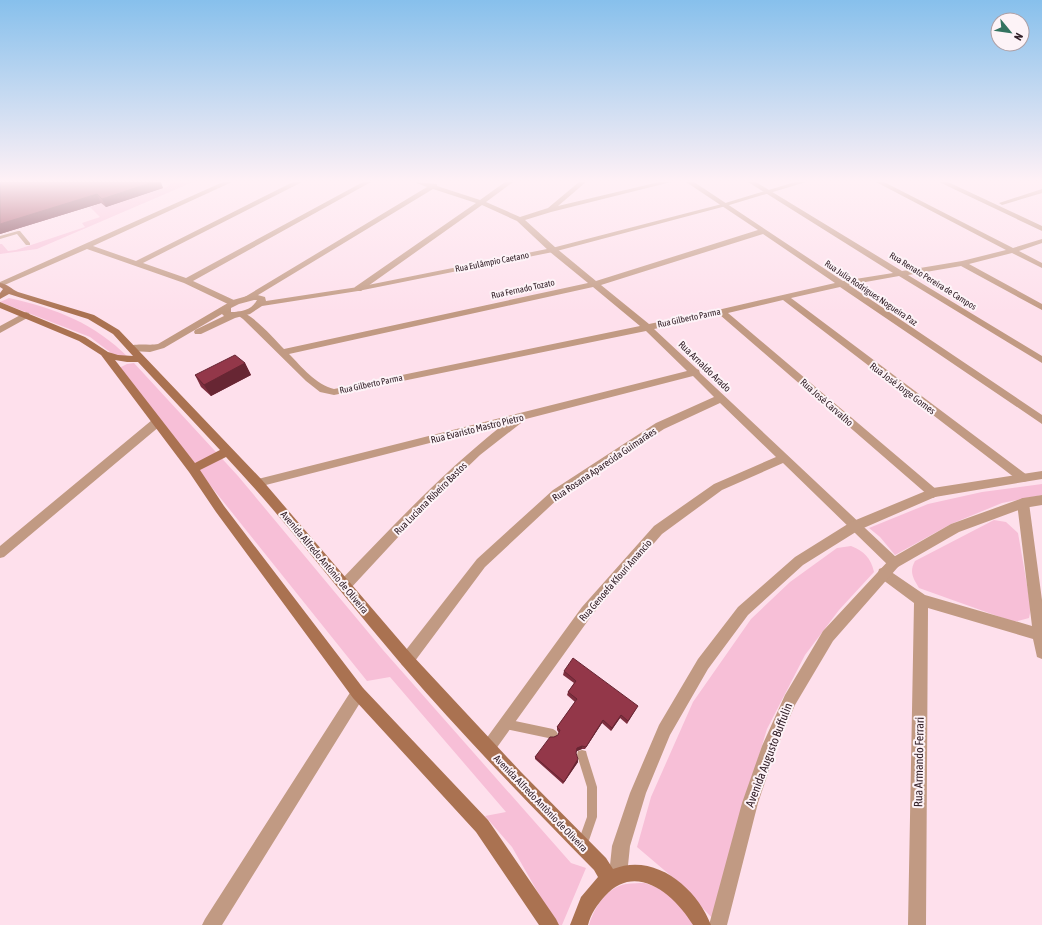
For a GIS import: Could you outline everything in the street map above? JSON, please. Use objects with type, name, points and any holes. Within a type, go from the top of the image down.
[{"type":"main road","name":"Avenida Alfredo Antônio de Oliveira","points":[[3,289],[91,317],[116,332],[258,483],[407,660],[488,748],[614,877]]},
{"type":"main road","points":[[0,305],[26,314],[82,339],[104,353],[121,360],[141,358]]},
{"type":"main road","points":[[104,353],[156,423],[193,469],[220,510],[358,693],[482,826],[550,925]]},
{"type":"main road","points":[[193,469],[228,451]]},
{"type":"main road","points":[[579,925],[587,904],[597,890],[614,877],[641,872],[664,880],[685,897],[702,925]]},
{"type":"street","points":[[3,289],[22,276],[134,225]]},
{"type":"street","points":[[135,264],[212,225]]},
{"type":"street","points":[[187,281],[289,225]]},
{"type":"street","points":[[131,348],[150,349],[161,346],[230,305],[252,296],[369,225]]},
{"type":"street","points":[[358,289],[448,225]]},
{"type":"street","name":"Rua Arnaldo Arado","points":[[527,225],[553,250],[647,327],[696,372],[894,563]]},
{"type":"street","name":"Rua Eulâmpio Caetano","points":[[265,302],[358,289],[553,250],[647,225]]},
{"type":"street","name":"Rua Julia Rodrigues Nogueira Paz","points":[[755,225],[1042,420]]},
{"type":"street","name":"Rua Renato Pereira de Campos","points":[[822,225],[1042,360]]},
{"type":"street","points":[[962,225],[1042,266]]},
{"type":"street","name":"Rua Fernado Tozato","points":[[282,352],[595,284],[764,231]]},
{"type":"street","name":"Rua Gilberto Parma","points":[[282,352],[309,379],[323,390],[334,392],[722,312],[841,284],[962,263],[1012,251],[1042,241]]},
{"type":"street","points":[[88,246],[135,264],[187,281],[230,305]]},
{"type":"street","points":[[962,263],[1042,307]]},
{"type":"street","points":[[141,358],[241,315],[265,302],[260,298],[252,296]]},
{"type":"street","name":"Rua José Jorge Gomes","points":[[784,297],[1023,478]]},
{"type":"street","points":[[230,305],[226,314],[241,315],[282,352]]},
{"type":"street","name":"Rua José Carvalho","points":[[722,312],[933,493]]},
{"type":"street","points":[[0,330],[26,314]]},
{"type":"street","name":"Rua Evaristo Mastro Pietro","points":[[258,483],[696,372]]},
{"type":"street","name":"Rua Rosana Aparecida Guimarães","points":[[407,660],[481,563],[557,493],[660,426],[722,398]]},
{"type":"street","name":"Rua Luciana Ribeiro Bastos","points":[[344,585],[427,498],[476,452],[520,417]]},
{"type":"street","points":[[0,553],[156,423]]},
{"type":"street","name":"Rua Genoefa Kfouri Amancio","points":[[488,748],[587,611],[658,530],[718,487],[784,458]]},
{"type":"street","points":[[614,877],[621,846],[638,792],[664,730],[703,664],[743,611],[799,561],[855,526],[933,493],[1042,475]]},
{"type":"street","name":"Avenida Augusto Buffulin","points":[[718,925],[750,802],[770,746],[790,700],[828,636],[894,563],[955,528],[1024,503],[1042,500]]},
{"type":"street","points":[[1024,503],[1042,652]]},
{"type":"street","points":[[884,573],[921,600],[1040,634]]},
{"type":"street","name":"Rua Armando Ferrari","points":[[917,925],[921,600]]},
{"type":"street","points":[[211,925],[358,693]]},
{"type":"lane","points":[[0,238],[18,232],[28,244]]},
{"type":"lane","points":[[506,724],[553,734]]},
{"type":"lane","points":[[582,755],[592,788],[592,817],[582,845]]},
{"type":"shaded area","points":[[84,225],[92,225],[37,249],[0,254],[0,244],[2,244],[8,251],[16,250],[85,227]]},
{"type":"shaded area","points":[[9,298],[43,307],[74,319],[102,335],[129,358],[115,356],[90,337],[0,302]]},
{"type":"shaded area","points":[[134,363],[238,476],[383,650],[571,863],[586,868],[562,925],[558,925],[553,919],[512,847],[485,816],[506,812],[390,677],[367,681],[117,369],[127,364]]},
{"type":"shaded area","points":[[1042,484],[1042,495],[1002,503],[951,524],[895,555],[880,537],[869,528],[928,504],[982,492]]},
{"type":"shaded area","points":[[994,520],[1006,522],[1018,533],[1031,608],[1029,618],[1014,622],[919,588],[914,578],[912,568],[915,561]]},
{"type":"shaded area","points":[[851,546],[860,550],[869,559],[874,572],[839,610],[805,655],[767,729],[743,808],[714,920],[677,881],[637,847],[651,797],[693,702],[751,619],[790,582],[837,548]]},
{"type":"shaded area","points":[[645,883],[666,891],[684,908],[693,925],[589,925],[594,912],[602,899],[613,889],[626,884]]},
{"type":"building","points":[[235,355],[245,363],[204,385],[195,375]]},
{"type":"building","points":[[573,658],[638,706],[628,721],[621,715],[612,728],[603,720],[586,747],[582,746],[577,748],[576,753],[578,759],[564,782],[535,757],[550,737],[558,735],[560,730],[557,727],[577,699],[568,692],[576,681],[564,671]]}]
